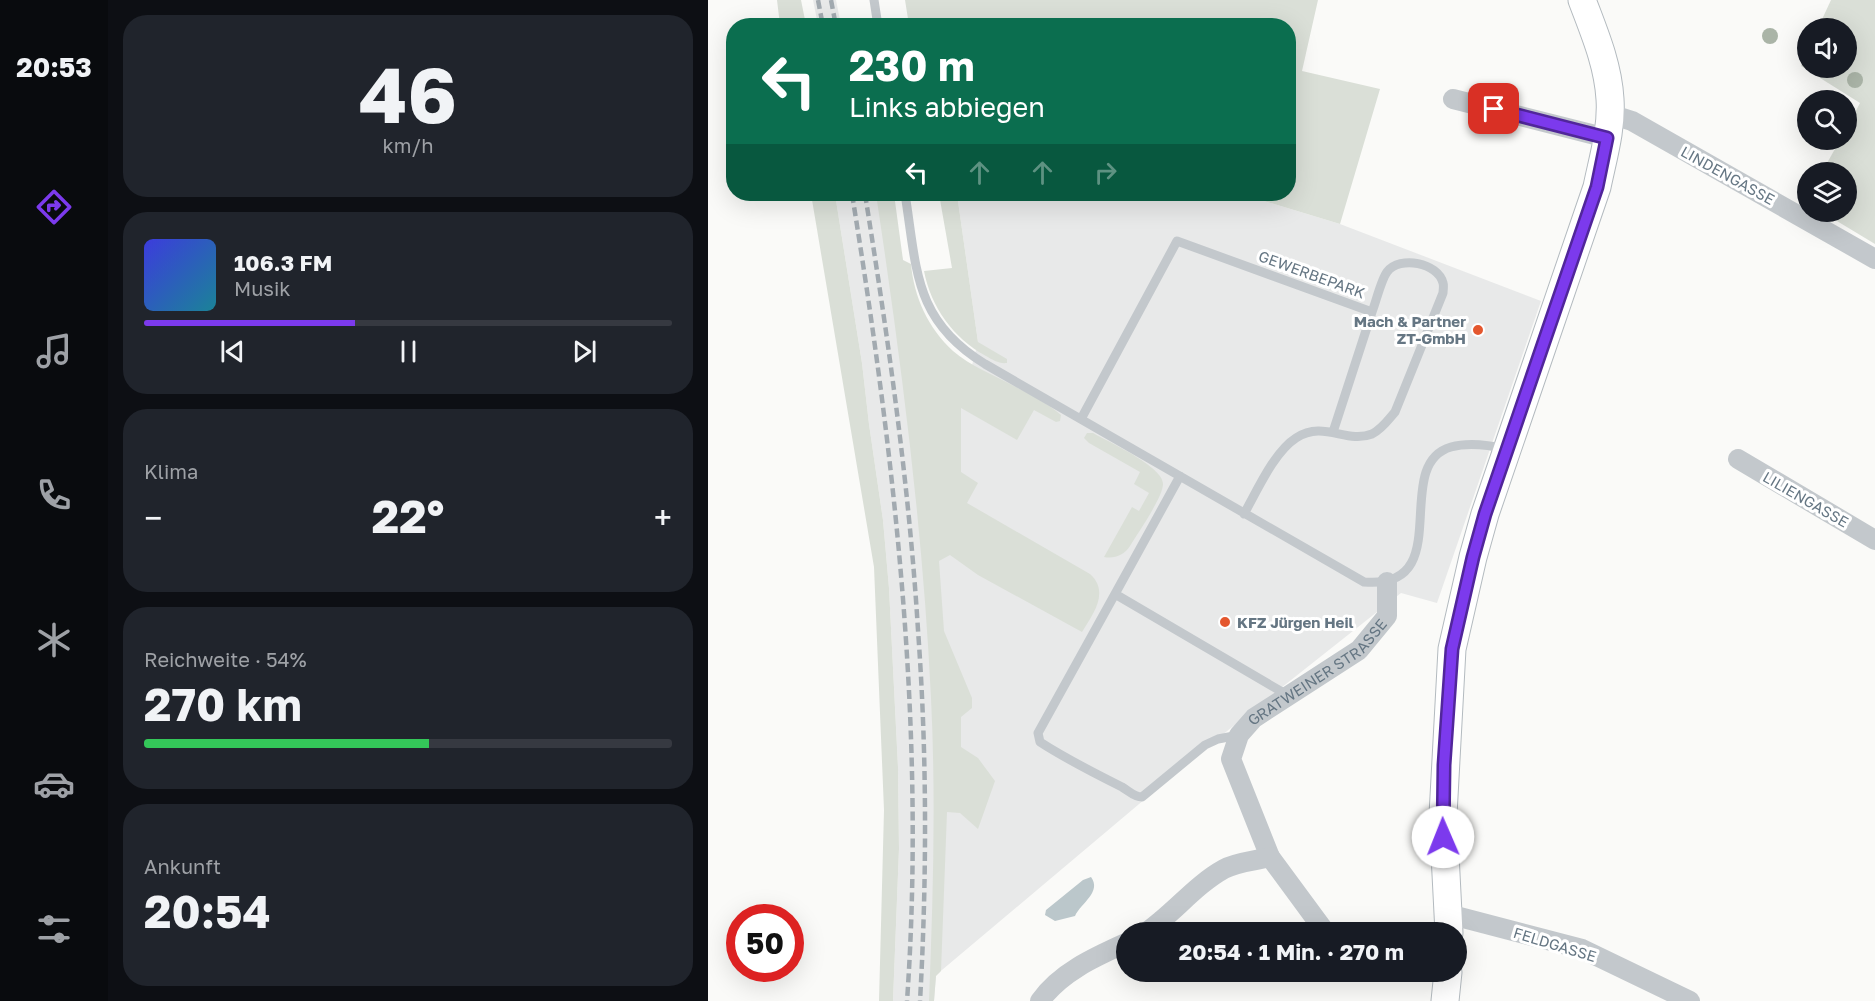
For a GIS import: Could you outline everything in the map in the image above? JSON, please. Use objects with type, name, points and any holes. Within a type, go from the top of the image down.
[{"type":"main road","points":[[1448,922],[1443,815],[1452,649],[1485,514],[1597,187],[1608,126],[1610,93],[1606,71],[1582,0]]},
{"type":"main road","points":[[1445,1001],[1447,982]]},
{"type":"street","name":"LINDENGASSE","points":[[1453,99],[1608,126],[1632,122],[1875,259]]},
{"type":"street","name":"LILIENGASSE","points":[[1738,459],[1875,540]]},
{"type":"street","name":"GRATWEINER STRASSE","points":[[1318,922],[1270,857],[1231,759],[1239,735],[1254,718],[1359,650],[1387,616],[1387,582]]},
{"type":"street","points":[[1160,922],[1209,878],[1227,867],[1270,857]]},
{"type":"street","name":"FELDGASSE","points":[[1467,927],[1582,949],[1690,1001]]},
{"type":"street","points":[[1040,1001],[1049,988],[1068,974],[1116,948]]},
{"type":"lane","points":[[874,0],[877,18]]},
{"type":"lane","points":[[906,201],[920,287],[931,311],[948,335],[970,355],[1364,582],[1387,582],[1398,578],[1413,561],[1420,532],[1424,483],[1436,456],[1450,447],[1460,445],[1484,445],[1508,449]]},
{"type":"lane","name":"GEWERBEPARK","points":[[1081,419],[1177,241],[1372,312],[1387,271],[1401,263],[1415,264],[1437,273],[1443,282],[1443,293],[1395,412],[1383,426],[1372,434],[1354,437],[1333,432],[1311,431],[1295,439],[1279,455],[1244,514]]},
{"type":"lane","points":[[1333,432],[1372,312]]},
{"type":"lane","points":[[1180,476],[1038,733],[1040,742],[1060,755],[1127,789],[1137,797],[1142,797],[1205,745],[1239,735]]},
{"type":"lane","points":[[1115,594],[1289,696]]},
{"type":"shaded area","points":[[777,0],[801,0],[805,18],[779,18]]},
{"type":"shaded area","points":[[813,0],[836,0],[840,18],[817,18]]},
{"type":"shaded area","points":[[905,0],[1318,0],[1302,71],[1380,89],[1340,224],[1264,201],[1296,201],[1296,18],[908,18]]},
{"type":"shaded area","points":[[1831,0],[1875,0],[1875,244],[1839,222],[1857,222],[1857,162],[1828,162],[1834,150],[1857,150],[1857,109],[1860,103],[1857,101],[1857,90],[1839,90],[1820,78],[1857,78],[1857,18],[1823,18]]},
{"type":"shaded area","points":[[812,201],[836,201],[862,363],[883,520],[889,588],[898,767],[899,849],[893,1001],[879,1001],[884,810],[874,567]]},
{"type":"shaded area","points":[[836,201],[887,201],[961,473],[961,408],[978,342],[958,201],[1264,201],[1340,224],[1541,301],[1437,603],[1401,593],[1202,751],[936,975],[934,1001],[893,1001],[899,849],[898,767],[889,588],[883,520],[862,363]]},
{"type":"shaded area","points":[[877,201],[895,201],[903,260],[911,264],[919,300],[930,322],[944,342],[967,361],[1032,396],[1061,415],[1060,421],[1056,422],[1034,410],[1017,440],[961,408],[961,472],[978,483],[967,503],[1090,574],[1099,588],[1098,603],[1082,632],[978,575],[950,555],[939,561],[944,631],[972,698],[972,708],[961,717],[961,747],[978,758],[995,781],[978,829],[960,813],[947,812],[941,971],[936,976],[934,1001],[929,1001],[933,887],[933,736],[923,571],[894,319]]},
{"type":"shaded area","points":[[940,201],[958,201],[978,342],[1007,359],[1007,363],[1001,363],[974,349],[954,331],[938,309],[924,271],[952,268]]},
{"type":"shaded area","points":[[1087,433],[1093,433],[1122,448],[1145,463],[1161,477],[1163,484],[1155,506],[1130,546],[1125,552],[1115,557],[1104,557],[1132,507],[1139,511],[1149,493],[1134,484],[1140,472],[1089,443],[1084,438]]},
{"type":"shaded area","points":[[1091,877],[1094,882],[1092,893],[1075,916],[1055,921],[1045,915],[1046,910],[1083,880]]},
{"type":"railway","points":[[818,0],[821,18]]},
{"type":"railway","points":[[831,0],[834,18]]},
{"type":"railway","points":[[853,201],[881,394],[903,596],[912,798],[912,900],[907,1001]]},
{"type":"railway","points":[[866,201],[897,411],[918,630],[925,815],[920,1001]]},
{"type":"place","name":"Mach & Partner ZT-GmbH","points":[[1478,330]]},
{"type":"place","name":"KFZ Jürgen Heil","points":[[1225,622]]},
{"type":"route","points":[[1443,837],[1444,765],[1452,649],[1473,557],[1485,514],[1597,187],[1607,138],[1494,109]]}]
